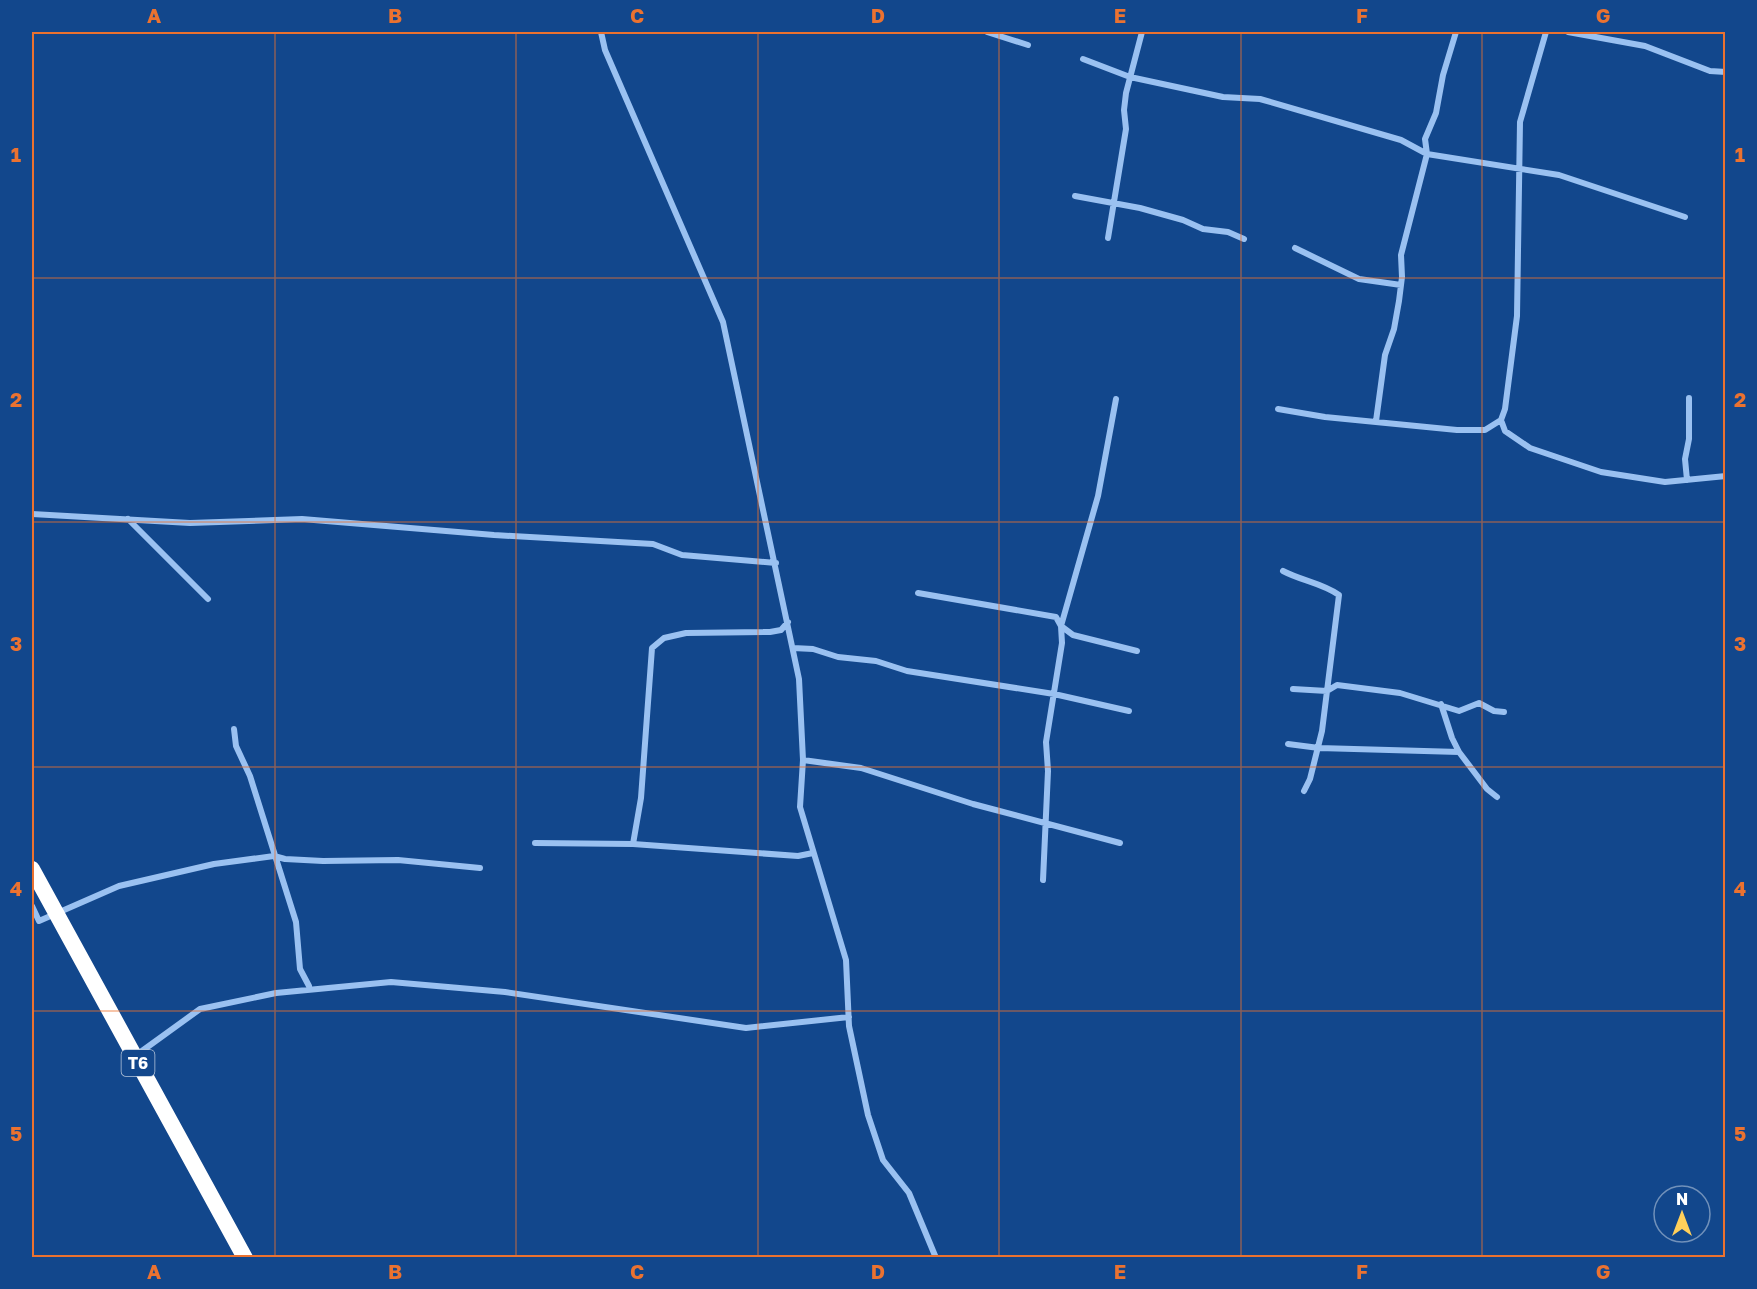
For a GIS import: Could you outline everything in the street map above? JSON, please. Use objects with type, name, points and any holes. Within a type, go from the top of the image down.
[{"type":"highway","name":"T6","points":[[32,869],[245,1257]]},
{"type":"street","points":[[601,32],[605,50],[723,322],[799,679],[803,760],[800,807],[846,960],[849,1017],[868,1114],[883,1160],[909,1193],[936,1257]]},
{"type":"street","points":[[987,32],[1028,45]]},
{"type":"street","points":[[1108,238],[1126,129],[1124,110],[1142,32]]},
{"type":"street","points":[[1376,421],[1385,355],[1394,330],[1401,285],[1401,255],[1427,154],[1425,139],[1436,113],[1443,75],[1456,32]]},
{"type":"street","points":[[1278,410],[1415,427],[1485,430],[1501,420],[1505,409],[1517,316],[1520,122],[1546,32]]},
{"type":"street","points":[[1568,32],[1645,46],[1710,71],[1725,72]]},
{"type":"street","points":[[1083,59],[1130,77],[1200,93],[1260,99],[1401,140],[1427,154],[1519,166],[1558,175],[1685,216]]},
{"type":"street","points":[[1075,195],[1140,208],[1183,220],[1203,229],[1228,232],[1244,239]]},
{"type":"street","points":[[1295,248],[1359,279],[1401,285]]},
{"type":"street","points":[[1687,480],[1685,459],[1689,440],[1689,398]]},
{"type":"street","points":[[1043,880],[1048,771],[1046,742],[1062,643],[1061,626],[1098,496],[1116,399]]},
{"type":"street","points":[[1501,420],[1505,431],[1530,448],[1601,472],[1639,480],[1687,480],[1725,476]]},
{"type":"street","points":[[32,514],[190,523],[302,519],[494,535],[653,544],[682,555],[776,563]]},
{"type":"street","points":[[127,519],[208,599]]},
{"type":"street","points":[[1283,571],[1310,584],[1325,585],[1339,595],[1335,645],[1319,748],[1311,779],[1304,791]]},
{"type":"street","points":[[918,593],[1056,617],[1061,626],[1073,635],[1137,651]]},
{"type":"street","points":[[633,844],[641,798],[652,648],[664,638],[686,633],[770,632],[781,630],[788,622]]},
{"type":"street","points":[[793,648],[813,649],[838,657],[876,661],[907,671],[1054,694],[1129,711]]},
{"type":"street","points":[[1293,689],[1327,691],[1337,685],[1400,693],[1459,711],[1479,703],[1494,711],[1504,712]]},
{"type":"street","points":[[1441,704],[1459,752],[1487,789],[1497,797]]},
{"type":"street","points":[[234,729],[236,746],[250,776],[296,922],[300,969],[309,986]]},
{"type":"street","points":[[1288,744],[1319,748],[1459,752]]},
{"type":"street","points":[[803,760],[861,768],[973,804],[1120,843]]},
{"type":"street","points":[[535,843],[633,844],[798,856],[813,853]]},
{"type":"street","points":[[32,906],[39,921],[119,886],[214,864],[274,856],[285,859],[323,861],[398,860],[480,868]]},
{"type":"street","points":[[134,1056],[200,1009],[276,993],[392,982],[505,992],[746,1028],[849,1017]]}]
